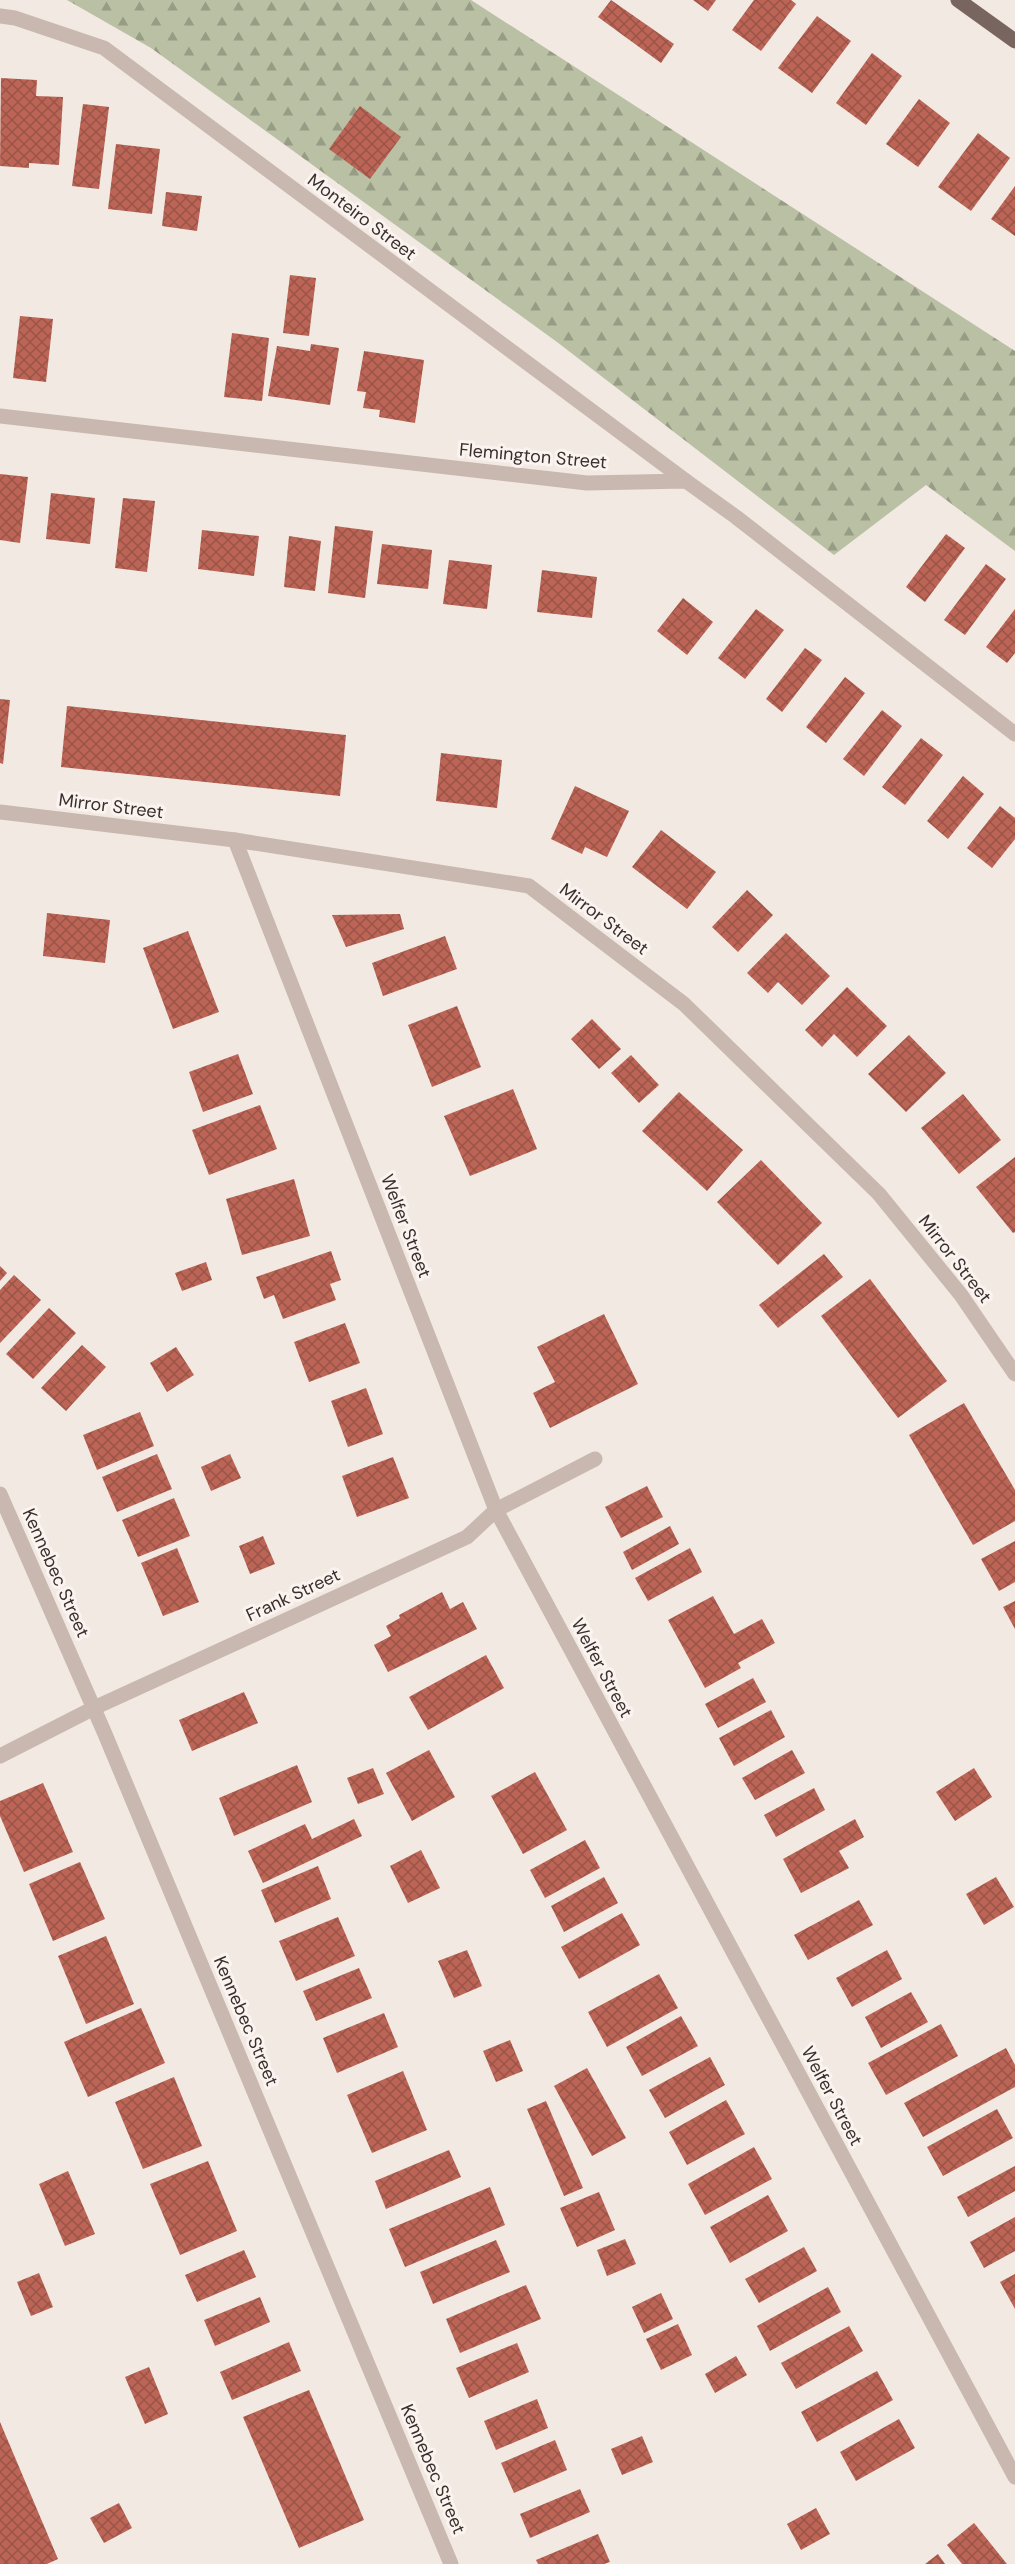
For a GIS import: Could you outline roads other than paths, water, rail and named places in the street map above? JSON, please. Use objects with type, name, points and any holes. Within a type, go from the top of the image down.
[{"type":"main road","points":[[958,0],[1015,41]]},
{"type":"street","name":"Monteiro Street","points":[[0,16],[15,18],[105,48],[686,481]]},
{"type":"street","name":"Flemington Street","points":[[0,416],[587,483],[686,481]]},
{"type":"street","points":[[686,481],[736,517],[1015,734]]},
{"type":"street","name":"Mirror Street","points":[[0,812],[235,840],[528,886],[684,1004],[879,1194],[961,1295],[1015,1374]]},
{"type":"street","name":"Welfer Street","points":[[235,840],[496,1510],[1015,2477]]},
{"type":"street","name":"Frank Street","points":[[0,1756],[94,1708],[467,1537],[496,1510],[595,1459]]},
{"type":"street","name":"Kennebec Street","points":[[0,1494],[94,1708],[452,2564]]}]
